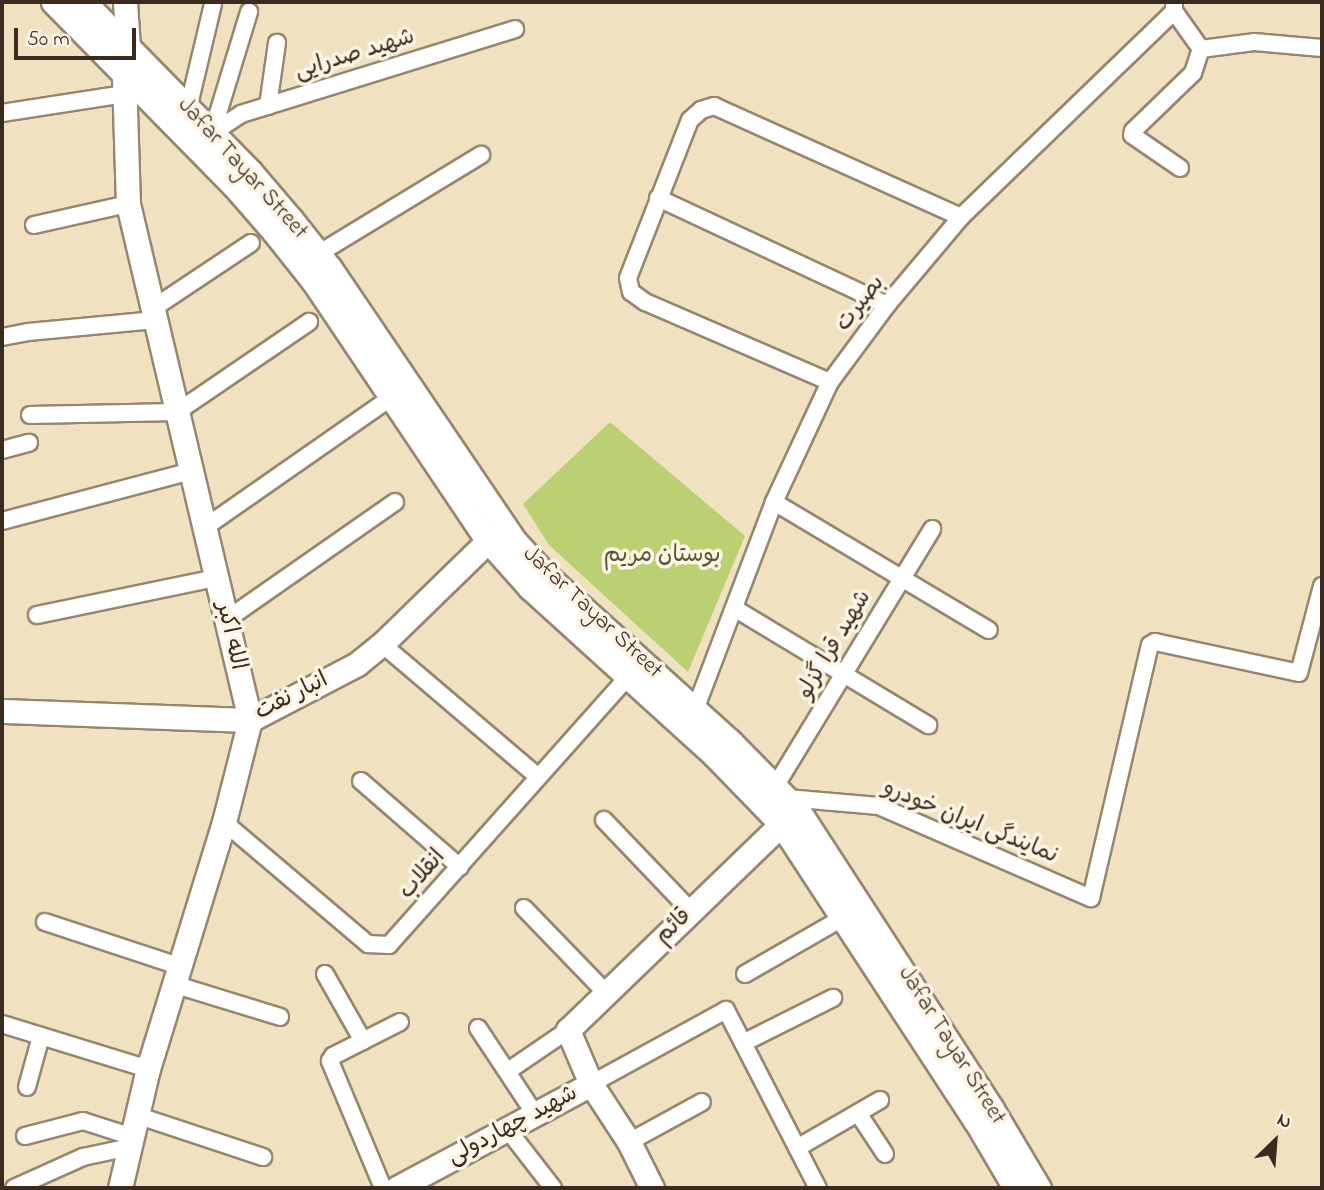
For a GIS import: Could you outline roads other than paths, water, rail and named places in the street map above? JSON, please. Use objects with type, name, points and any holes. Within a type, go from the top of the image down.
[{"type":"main road","name":"Jafar Tayar Street","points":[[53,2],[125,85],[234,186],[274,232],[313,281],[392,397],[498,536],[545,574],[782,792],[817,837],[992,1109],[1039,1188]]},
{"type":"main road","name":"Jafar Tayar Street","points":[[61,2],[92,10],[250,171],[318,254],[530,588],[629,676],[761,800],[781,824],[844,917],[1013,1187]]},
{"type":"main road","points":[[125,2],[128,47]]},
{"type":"main road","name":"الله اکبر","points":[[120,1188],[148,1069],[224,822],[250,720],[128,204],[125,85]]},
{"type":"main road","name":"انبار نفت","points":[[2,711],[250,720],[357,664],[498,536]]},
{"type":"main road","name":"قائم","points":[[568,1030],[781,824]]},
{"type":"main road","points":[[568,1030],[591,1084],[629,1142],[652,1188]]},
{"type":"main road","name":"شهید چهاردولی","points":[[397,1188],[591,1084]]},
{"type":"street","points":[[188,109],[213,4]]},
{"type":"street","points":[[1174,6],[1201,49]]},
{"type":"street","name":"بصیرت","points":[[695,710],[774,502],[830,382],[887,305],[961,217],[1174,6]]},
{"type":"street","points":[[212,133],[249,12]]},
{"type":"street","name":"شهید صدرایی","points":[[212,133],[241,114],[514,29]]},
{"type":"street","points":[[1201,49],[1254,42],[1322,48]]},
{"type":"street","points":[[268,106],[277,43]]},
{"type":"street","points":[[1180,169],[1132,135],[1193,73],[1201,49]]},
{"type":"street","points":[[5,110],[125,85]]},
{"type":"street","points":[[830,382],[645,302],[631,292],[628,278],[690,120],[701,110],[714,106],[961,217]]},
{"type":"street","points":[[318,254],[481,155]]},
{"type":"street","points":[[658,198],[887,305]]},
{"type":"street","points":[[34,225],[128,204]]},
{"type":"street","points":[[2,337],[154,314],[251,243]]},
{"type":"street","points":[[30,415],[177,412],[309,322]]},
{"type":"street","points":[[204,528],[392,397]]},
{"type":"street","points":[[2,450],[29,443]]},
{"type":"street","points":[[2,521],[191,471]]},
{"type":"street","points":[[226,620],[395,502]]},
{"type":"street","points":[[774,502],[989,630]]},
{"type":"street","name":"شهید قرا گزلو","points":[[782,792],[845,673],[932,529]]},
{"type":"street","points":[[37,615],[216,578]]},
{"type":"street","name":"نمایندگی ایران خودرو","points":[[782,792],[879,806],[1091,898],[1150,645],[1155,642],[1299,673],[1322,586]]},
{"type":"street","points":[[734,608],[928,725]]},
{"type":"street","points":[[382,644],[538,777]]},
{"type":"street","name":"انقلاب","points":[[224,822],[374,946],[394,942],[629,676]]},
{"type":"street","points":[[361,781],[460,867]]},
{"type":"street","points":[[604,820],[691,911]]},
{"type":"street","points":[[524,908],[606,993]]},
{"type":"street","points":[[745,974],[844,917]]},
{"type":"street","points":[[45,922],[279,1017]]},
{"type":"street","points":[[325,974],[363,1041]]},
{"type":"street","points":[[743,1043],[833,998]]},
{"type":"street","points":[[591,1084],[726,1010],[818,1188]]},
{"type":"street","points":[[383,1188],[330,1068],[333,1056],[400,1022]]},
{"type":"street","points":[[2,1024],[148,1069]]},
{"type":"street","points":[[478,1028],[535,1114]]},
{"type":"street","points":[[508,1071],[568,1030]]},
{"type":"street","points":[[27,1087],[41,1036]]},
{"type":"street","points":[[797,1149],[880,1100]]},
{"type":"street","points":[[629,1142],[702,1102]]},
{"type":"street","points":[[858,1113],[885,1154]]},
{"type":"street","points":[[24,1136],[83,1121],[264,1157]]},
{"type":"street","points":[[508,1130],[553,1188]]},
{"type":"street","points":[[14,1188],[133,1133]]},
{"type":"park label","name":"بوستان مریم","points":[[662,556]]}]
